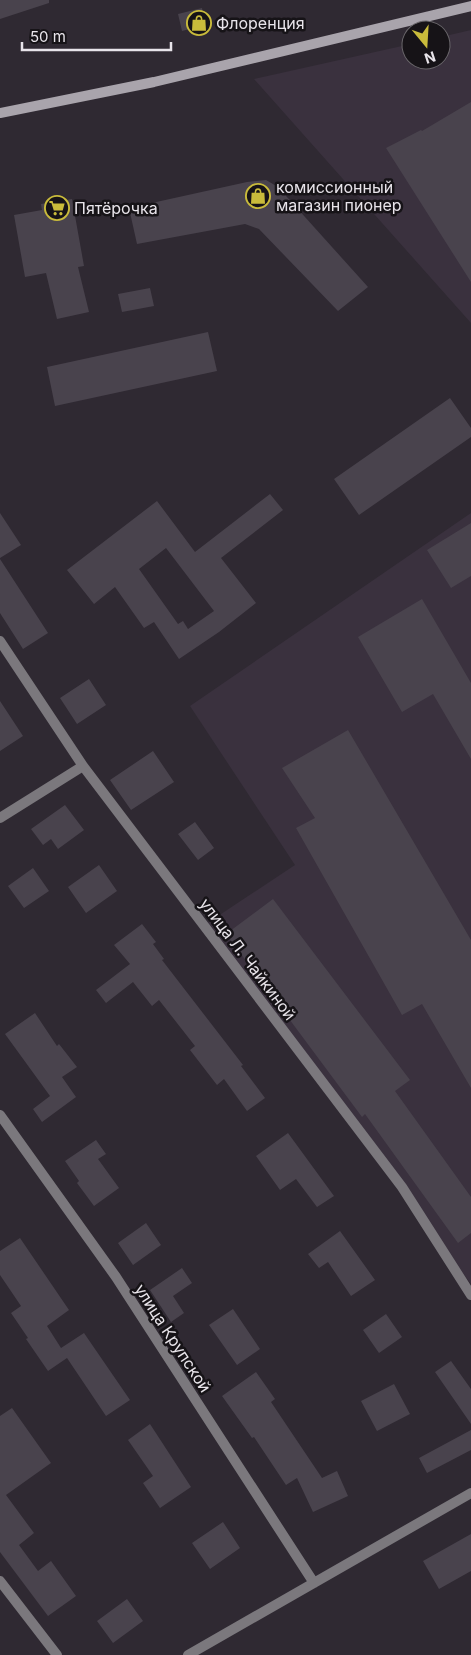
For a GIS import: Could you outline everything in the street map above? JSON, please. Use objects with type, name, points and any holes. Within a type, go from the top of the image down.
[{"type":"main road","points":[[0,113],[154,82],[471,6]]},
{"type":"street","name":"улица Л. Чайкиной","points":[[0,641],[83,766],[402,1188],[471,1295]]},
{"type":"street","points":[[0,818],[83,766]]},
{"type":"street","name":"улица Крупской","points":[[0,1115],[116,1277],[314,1583]]},
{"type":"street","points":[[188,1655],[471,1494]]},
{"type":"street","points":[[0,1581],[57,1655]]},
{"type":"shaded area","points":[[471,30],[471,323],[254,79],[401,46],[401,70],[451,70],[451,35]]},
{"type":"shaded area","points":[[471,513],[471,1284],[200,928],[295,865],[190,706]]},
{"type":"building","points":[[0,0],[49,0],[49,3],[0,19]]},
{"type":"building","points":[[202,8],[205,25],[182,31],[178,14]]},
{"type":"building","points":[[471,102],[471,282],[386,148],[422,131]]},
{"type":"building","points":[[266,180],[278,187],[368,287],[338,311],[259,229],[245,224],[137,244],[129,208],[247,182]]},
{"type":"building","points":[[72,199],[84,266],[78,267],[89,312],[57,319],[46,273],[25,277],[14,215],[42,210],[41,204]]},
{"type":"building","points":[[150,288],[154,306],[122,312],[118,294]]},
{"type":"building","points":[[208,332],[217,371],[55,406],[47,367]]},
{"type":"building","points":[[450,398],[471,428],[471,437],[359,515],[334,479]]},
{"type":"building","points":[[270,494],[283,510],[221,558],[256,603],[219,632],[179,659],[154,622],[144,628],[115,587],[94,604],[67,570],[157,501],[195,552]],"holes":[[[166,548],[214,611],[188,629],[183,621],[178,624],[139,569]]]},
{"type":"building","points":[[0,513],[21,545],[0,558]]},
{"type":"building","points":[[471,523],[471,576],[451,588],[427,550]]},
{"type":"building","points":[[0,559],[48,633],[23,649],[0,613]]},
{"type":"building","points":[[422,599],[471,683],[471,759],[433,694],[402,712],[358,637]]},
{"type":"building","points":[[89,679],[106,705],[77,724],[60,698]]},
{"type":"building","points":[[0,701],[23,736],[0,751]]},
{"type":"building","points":[[348,730],[471,940],[471,1088],[422,1004],[402,1015],[296,828],[315,818],[282,768]]},
{"type":"building","points":[[153,751],[174,782],[131,810],[110,780]]},
{"type":"building","points":[[65,805],[84,830],[58,849],[51,839],[43,845],[31,829]]},
{"type":"building","points":[[195,822],[214,848],[198,860],[178,834]]},
{"type":"building","points":[[99,865],[117,891],[86,913],[68,887]]},
{"type":"building","points":[[33,868],[49,891],[24,908],[8,886]]},
{"type":"building","points":[[273,899],[410,1080],[395,1091],[471,1197],[471,1233],[458,1243],[365,1114],[362,1117],[226,934]]},
{"type":"building","points":[[142,924],[156,942],[153,944],[164,959],[162,960],[243,1065],[241,1066],[265,1098],[247,1111],[224,1079],[217,1085],[190,1050],[195,1046],[159,1000],[152,1006],[133,982],[106,1003],[96,990],[130,964],[114,945]]},
{"type":"building","points":[[35,1013],[57,1046],[59,1044],[77,1067],[62,1077],[76,1097],[42,1122],[33,1109],[50,1096],[5,1034]]},
{"type":"building","points":[[288,1133],[334,1196],[317,1207],[296,1179],[280,1190],[256,1156]]},
{"type":"building","points":[[96,1140],[106,1154],[98,1159],[119,1188],[94,1206],[77,1183],[79,1181],[65,1161]]},
{"type":"building","points":[[146,1223],[161,1245],[133,1265],[118,1243]]},
{"type":"building","points":[[340,1231],[375,1280],[351,1296],[328,1262],[319,1268],[308,1254]]},
{"type":"building","points":[[20,1238],[69,1310],[47,1326],[61,1348],[84,1333],[130,1400],[106,1416],[67,1358],[48,1371],[11,1313],[21,1306],[0,1275],[0,1251]]},
{"type":"building","points":[[182,1268],[192,1283],[173,1296],[184,1313],[171,1322],[150,1290]]},
{"type":"building","points":[[233,1309],[260,1349],[237,1365],[209,1325]]},
{"type":"building","points":[[386,1314],[402,1337],[379,1353],[363,1330]]},
{"type":"building","points":[[451,1361],[471,1389],[471,1424],[435,1372]]},
{"type":"building","points":[[256,1372],[275,1399],[271,1402],[322,1478],[337,1471],[348,1496],[313,1512],[297,1478],[286,1485],[254,1437],[252,1438],[222,1396]]},
{"type":"building","points":[[394,1384],[410,1414],[377,1431],[361,1401]]},
{"type":"building","points":[[12,1408],[51,1463],[6,1495],[34,1533],[19,1545],[38,1571],[51,1561],[76,1596],[48,1616],[0,1552],[0,1416]]},
{"type":"building","points":[[150,1424],[191,1487],[160,1508],[143,1483],[153,1476],[128,1440]]},
{"type":"building","points":[[471,1430],[471,1450],[427,1473],[419,1458]]},
{"type":"building","points":[[223,1522],[240,1548],[210,1569],[192,1543]]},
{"type":"building","points":[[471,1534],[471,1571],[439,1589],[423,1561]]},
{"type":"building","points":[[127,1599],[143,1621],[113,1643],[97,1621]]},
{"type":"place","name":"Флоренция","points":[[199,23]]},
{"type":"place","name":"комиссионный магазин пионер","points":[[258,196]]},
{"type":"place","name":"Пятёрочка","points":[[57,208]]}]
